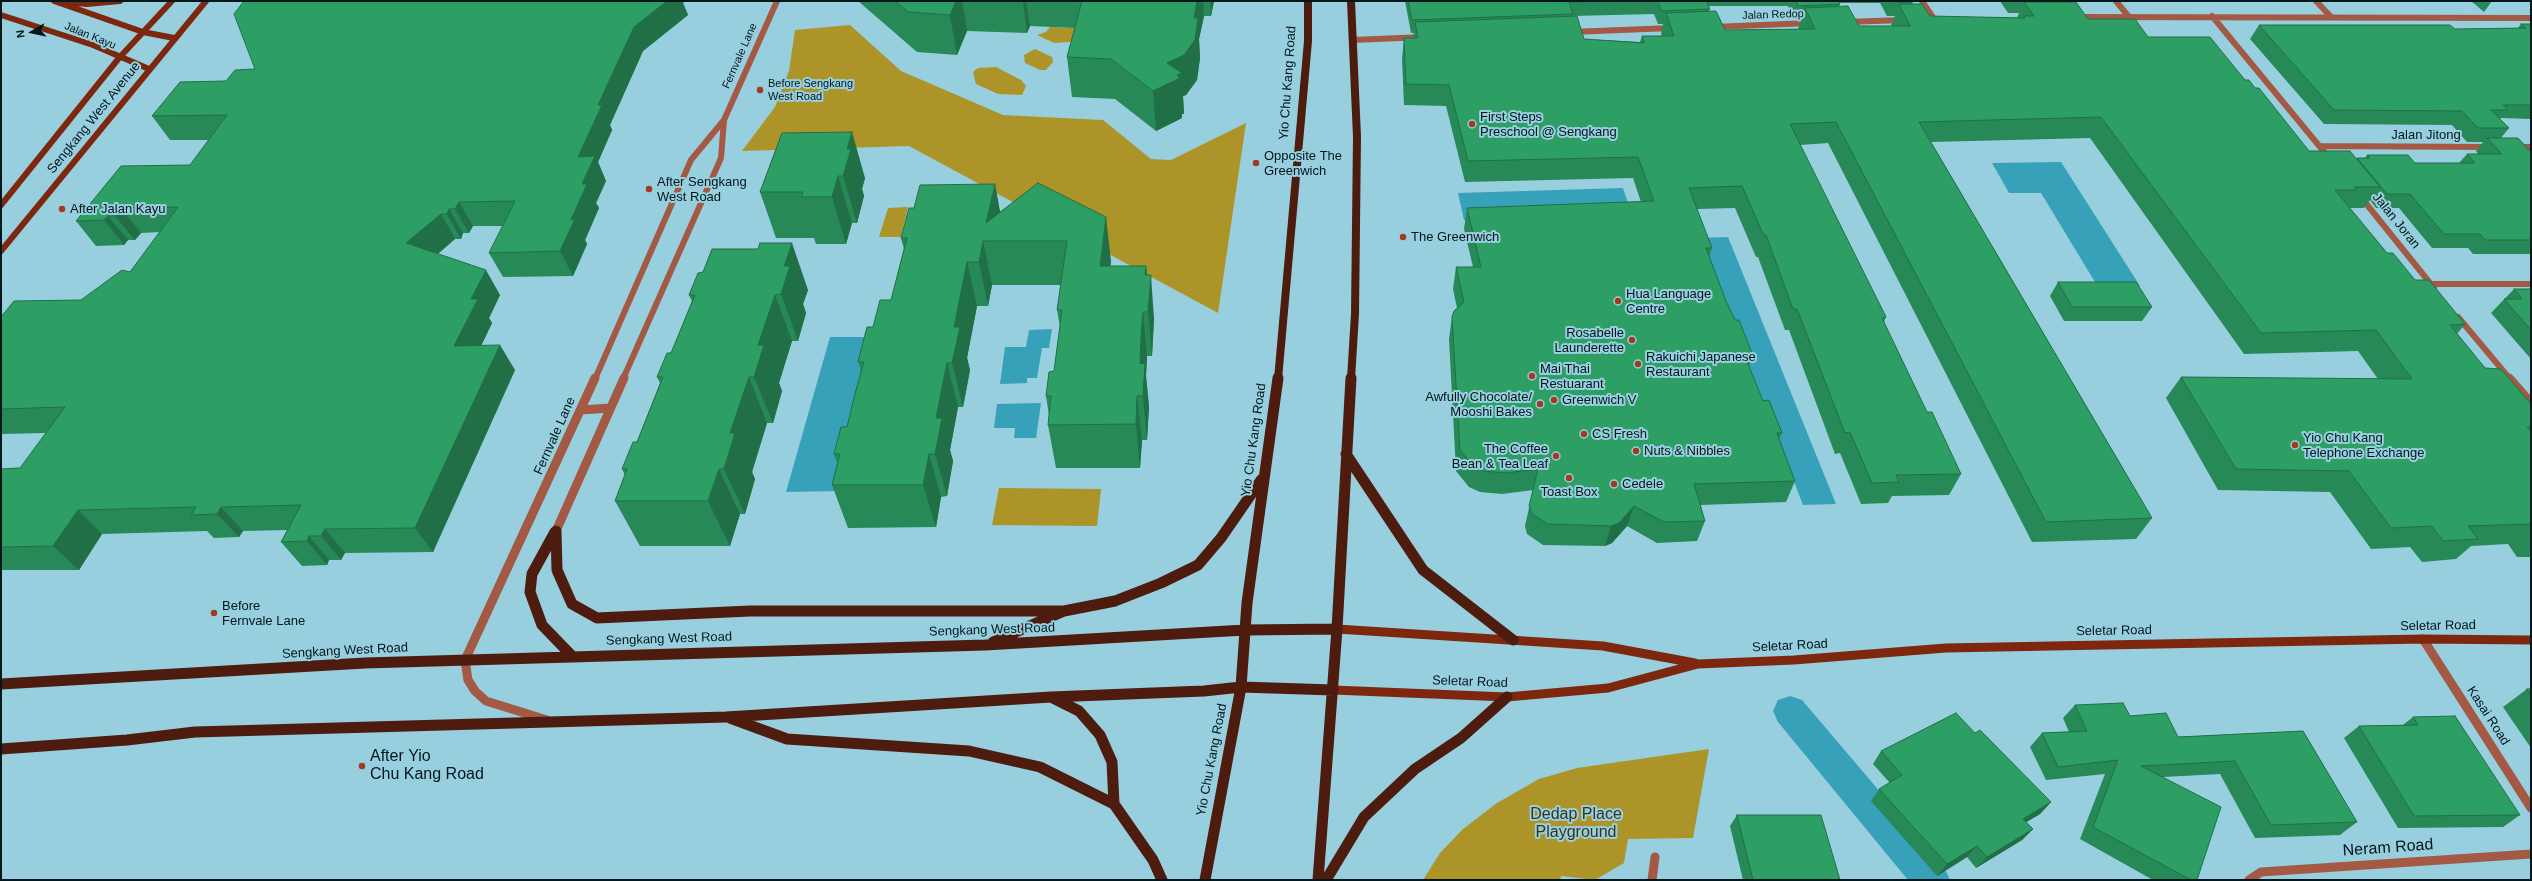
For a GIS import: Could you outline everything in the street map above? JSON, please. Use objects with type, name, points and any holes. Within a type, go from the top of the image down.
[{"type":"main road","points":[[54,1],[87,4],[120,1]]},
{"type":"main road","name":"Jalan Kayu","points":[[54,1],[143,32],[174,38]]},
{"type":"main road","name":"Sengkang West Avenue","points":[[1,205],[119,58],[172,1]]},
{"type":"main road","name":"Sengkang West Avenue","points":[[1,251],[174,38],[206,1]]},
{"type":"main road","name":"Yio Chu Kang Road","points":[[1205,880],[1241,687],[1245,630],[1263,478],[1281,358],[1308,41],[1308,1]]},
{"type":"main road","points":[[1318,880],[1337,629],[1355,314],[1357,137],[1351,1]]},
{"type":"main road","name":"Jalan Kayu","points":[[1,14],[93,45],[119,58],[150,69]]},
{"type":"main road","points":[[1346,454],[1423,570],[1512,640]]},
{"type":"main road","points":[[556,531],[558,570],[572,604],[598,618],[750,611],[1064,611],[1115,601],[1161,583],[1198,564],[1221,538],[1263,478]]},
{"type":"main road","points":[[556,531],[532,574],[530,592],[542,625],[572,656]]},
{"type":"main road","points":[[985,645],[1064,611]]},
{"type":"main road","name":"Sengkang West Road","points":[[1,684],[365,663],[985,645],[1245,630],[1337,629]]},
{"type":"main road","name":"Seletar Road","points":[[1337,629],[1603,646],[1698,664]]},
{"type":"main road","name":"Seletar Road","points":[[1333,690],[1507,697],[1608,688],[1698,664],[1794,660],[1946,648],[2423,639],[2531,640]]},
{"type":"main road","points":[[1,749],[127,740],[195,732],[726,717],[1051,697],[1204,691],[1241,687],[1333,690]]},
{"type":"main road","points":[[1051,697],[1079,711],[1100,735],[1112,762],[1114,804]]},
{"type":"main road","points":[[1326,880],[1364,818],[1416,769],[1461,738],[1507,697]]},
{"type":"main road","points":[[726,717],[787,739],[969,751],[1033,765],[1114,804],[1153,860],[1162,880]]},
{"type":"street","name":"Fernvale Lane","points":[[465,660],[581,410],[691,160],[724,120],[777,1]]},
{"type":"street","points":[[1922,1],[1934,19]]},
{"type":"street","points":[[2116,1],[2129,17]]},
{"type":"street","points":[[2316,1],[2331,17]]},
{"type":"street","points":[[2212,16],[2335,164]]},
{"type":"street","points":[[2066,18],[2212,16],[2531,18]]},
{"type":"street","points":[[1926,19],[1942,19]]},
{"type":"street","points":[[1838,22],[1910,20]]},
{"type":"street","name":"Jalan Redop","points":[[1703,27],[1814,23]]},
{"type":"street","points":[[1567,32],[1679,28]]},
{"type":"street","points":[[1353,40],[1433,37]]},
{"type":"street","name":"Fernvale Lane","points":[[556,531],[720,158],[724,120]]},
{"type":"street","name":"Jalan Jitong","points":[[2320,146],[2499,147]]},
{"type":"street","points":[[2507,147],[2531,147]]},
{"type":"street","name":"Jalan Joran","points":[[2354,188],[2441,296]]},
{"type":"street","points":[[2431,284],[2531,284]]},
{"type":"street","points":[[2451,308],[2531,403]]},
{"type":"street","points":[[581,410],[610,408]]},
{"type":"street","name":"Kasai Road","points":[[2423,639],[2531,808]]},
{"type":"street","points":[[465,660],[468,680],[475,691],[486,701],[554,721]]},
{"type":"street","name":"Neram Road","points":[[2249,880],[2261,872],[2531,854]]},
{"type":"street","points":[[1652,880],[1655,857]]},
{"type":"green space","points":[[850,25],[901,71],[1003,115],[1103,120],[1151,159],[1171,160],[1246,123],[1218,313],[909,146],[742,151],[775,107],[789,71],[795,30]]},
{"type":"green space","points":[[1050,27],[1093,29],[1070,42],[1054,43],[1037,35],[1046,32]]},
{"type":"green space","points":[[1035,49],[1052,57],[1053,62],[1046,70],[1040,70],[1025,63],[1024,55]]},
{"type":"green space","points":[[996,67],[1021,80],[1026,86],[1022,95],[998,94],[976,84],[973,72],[978,68]]},
{"type":"green space","points":[[908,207],[901,237],[879,237],[888,208]]},
{"type":"green space","points":[[999,488],[1101,489],[1097,526],[992,525]]},
{"type":"green space","name":"Dedap Place Playground","points":[[1709,749],[1693,838],[1628,839],[1624,863],[1595,880],[1561,876],[1560,880],[1423,880],[1440,853],[1463,829],[1497,803],[1539,779],[1577,768]]},
{"type":"water","points":[[2061,162],[2140,286],[2098,287],[2041,193],[2009,193],[1992,163]]},
{"type":"water","points":[[1623,188],[1632,215],[1464,220],[1458,193]]},
{"type":"water","points":[[1728,237],[1836,504],[1803,505],[1700,238]]},
{"type":"water","points":[[1052,329],[1049,348],[1042,348],[1037,378],[1027,378],[1027,383],[1000,384],[1005,347],[1026,347],[1029,330]]},
{"type":"water","points":[[830,337],[879,337],[839,491],[786,492]]},
{"type":"water","points":[[1041,403],[1036,438],[1014,438],[1015,428],[994,428],[997,404]]},
{"type":"building","points":[[244,1],[667,1],[634,27],[598,105],[602,105],[578,157],[595,156],[582,184],[587,184],[571,220],[575,219],[560,251],[489,253],[515,201],[459,202],[455,209],[449,209],[447,214],[441,214],[406,243],[486,270],[471,299],[478,299],[454,346],[500,345],[415,528],[325,529],[321,536],[309,536],[307,541],[281,542],[301,505],[221,507],[217,514],[191,515],[196,507],[78,510],[53,546],[1,547],[1,469],[20,468],[65,407],[1,409],[1,317],[14,301],[81,300],[122,270],[130,272],[178,207],[121,208],[115,216],[108,216],[104,220],[76,221],[121,166],[190,165],[227,115],[152,116],[180,82],[226,81],[235,70],[255,69],[234,14]]},
{"type":"building","points":[[895,1],[956,1],[950,15],[908,12]]},
{"type":"building","points":[[1082,1],[1197,1],[1194,18],[1198,18],[1195,40],[1184,55],[1167,63],[1182,73],[1177,75],[1180,78],[1153,91],[1111,59],[1067,57]]},
{"type":"building","points":[[1408,1],[1620,1],[1569,2],[1573,14],[1412,20]]},
{"type":"building","points":[[1658,1],[1706,1],[1710,9],[1661,11]]},
{"type":"building","points":[[1796,1],[1838,1],[1840,4],[1798,6]]},
{"type":"building","points":[[1891,1],[1913,1],[1913,2],[1892,2]]},
{"type":"building","points":[[2024,2],[2076,2],[2088,19],[2135,19],[2148,37],[2210,37],[2245,80],[2249,80],[2255,88],[2259,88],[2309,151],[2350,151],[2380,187],[2354,187],[2357,190],[2335,190],[2387,253],[2393,253],[2415,280],[2429,280],[2465,324],[2450,325],[2485,368],[2501,369],[2531,404],[2531,427],[2527,427],[2531,431],[2531,524],[2468,526],[2478,539],[2443,541],[2432,526],[2391,528],[2349,471],[2236,469],[2181,377],[2412,379],[2376,330],[2261,333],[2101,117],[1919,122],[2152,518],[2046,522],[1836,122],[1790,124],[1886,317],[1882,318],[1927,412],[1932,412],[1961,474],[1896,475],[1899,482],[1872,483],[1850,432],[1845,433],[1797,309],[1793,309],[1766,235],[1764,236],[1742,186],[1689,188],[1712,248],[1706,248],[1726,301],[1735,320],[1739,320],[1753,356],[1745,356],[1763,401],[1769,400],[1782,433],[1777,433],[1795,481],[1694,484],[1705,521],[1664,522],[1634,506],[1619,523],[1611,526],[1548,524],[1532,514],[1529,506],[1538,469],[1506,473],[1483,471],[1473,466],[1460,450],[1452,317],[1454,311],[1464,302],[1456,267],[1481,267],[1467,208],[1654,201],[1638,157],[1468,161],[1449,85],[1406,84],[1404,38],[1418,38],[1415,22],[1577,16],[1584,39],[1644,43],[1642,36],[1674,36],[1666,13],[1716,11],[1725,30],[1815,29],[1805,8],[1848,6],[1859,26],[1910,26],[1899,4],[1922,4],[1930,16],[2025,18],[2024,16],[2034,16]]},
{"type":"building","points":[[2521,24],[2531,24],[2531,105],[2503,105],[2508,110],[2491,110],[2509,128],[2478,128],[2462,111],[2334,110],[2259,25],[2450,25],[2455,29],[2526,28]]},
{"type":"building","points":[[852,132],[847,149],[851,149],[843,176],[838,176],[832,197],[801,197],[803,192],[760,192],[782,133]]},
{"type":"building","points":[[2487,138],[2518,138],[2531,152],[2531,240],[2485,240],[2480,234],[2444,234],[2410,194],[2387,194],[2357,158],[2370,158],[2367,155],[2408,155],[2415,163],[2475,163],[2467,154],[2502,154]]},
{"type":"building","points":[[1038,183],[1106,217],[1100,266],[1146,266],[1145,275],[1151,275],[1148,312],[1143,312],[1140,364],[1145,363],[1143,396],[1137,396],[1136,424],[1048,425],[1051,396],[1046,396],[1049,372],[1054,371],[1062,310],[1057,310],[1067,241],[983,241],[979,262],[967,262],[954,327],[960,327],[952,363],[947,363],[936,418],[942,418],[935,454],[929,454],[923,485],[832,485],[840,454],[834,454],[841,427],[847,427],[864,362],[858,362],[867,327],[873,327],[880,300],[891,300],[907,238],[901,238],[909,208],[914,208],[920,185],[995,184],[986,223]]},
{"type":"building","points":[[760,243],[792,243],[784,266],[790,266],[781,294],[775,295],[758,345],[764,345],[754,377],[749,377],[730,433],[735,433],[724,469],[719,469],[708,501],[615,501],[627,469],[622,469],[633,442],[637,442],[663,377],[657,377],[667,353],[671,353],[695,295],[689,295],[698,273],[703,272],[712,249],[758,249]]},
{"type":"building","points":[[2058,282],[2136,282],[2152,307],[2072,307]]},
{"type":"building","points":[[2514,289],[2531,289],[2531,330],[2504,299],[2522,299]]},
{"type":"building","points":[[2527,689],[2531,689],[2531,695]]},
{"type":"building","points":[[2123,703],[2130,716],[2166,713],[2178,737],[2303,731],[2357,822],[2271,825],[2235,761],[2141,766],[2221,807],[2197,880],[2191,880],[2093,827],[2118,760],[2058,767],[2042,733],[2087,731],[2075,705]]},
{"type":"building","points":[[1956,713],[1975,733],[1980,730],[2051,802],[2023,819],[2033,829],[1987,857],[1977,846],[1947,864],[1879,789],[1902,775],[1881,751]]},
{"type":"building","points":[[2455,716],[2520,815],[2414,816],[2359,726],[2418,725],[2413,717]]},
{"type":"building","points":[[1737,815],[1821,815],[1840,880],[1753,880]]},
{"type":"waterway","points":[[1790,711],[1931,880]]},
{"type":"place","name":"Before Sengkang West Road","points":[[760,90]]},
{"type":"place","name":"First Steps Preschool @ Sengkang","points":[[1472,124]]},
{"type":"place","name":"Opposite The Greenwich","points":[[1256,163]]},
{"type":"place","name":"After Sengkang West Road","points":[[649,189]]},
{"type":"place","name":"After Jalan Kayu","points":[[62,209]]},
{"type":"place","name":"The Greenwich","points":[[1403,237]]},
{"type":"place","name":"Hua Language Centre","points":[[1618,301]]},
{"type":"place","name":"Rosabelle Launderette","points":[[1632,340]]},
{"type":"place","name":"Rakuichi Japanese Restaurant","points":[[1638,364]]},
{"type":"place","name":"Mai Thai Restuarant","points":[[1532,376]]},
{"type":"place","name":"Greenwich V","points":[[1554,400]]},
{"type":"place","name":"Awfully Chocolate/ Mooshi Bakes","points":[[1540,404]]},
{"type":"place","name":"CS Fresh","points":[[1584,434]]},
{"type":"place","name":"Yio Chu Kang Telephone Exchange","points":[[2295,445]]},
{"type":"place","name":"Nuts & Nibbles","points":[[1636,451]]},
{"type":"place","name":"The Coffee Bean & Tea Leaf","points":[[1556,456]]},
{"type":"place","name":"Toast Box","points":[[1569,478]]},
{"type":"place","name":"Cedele","points":[[1614,484]]},
{"type":"place","name":"Before Fernvale Lane","points":[[214,613]]},
{"type":"place","name":"After Yio Chu Kang Road","points":[[362,766]]}]
